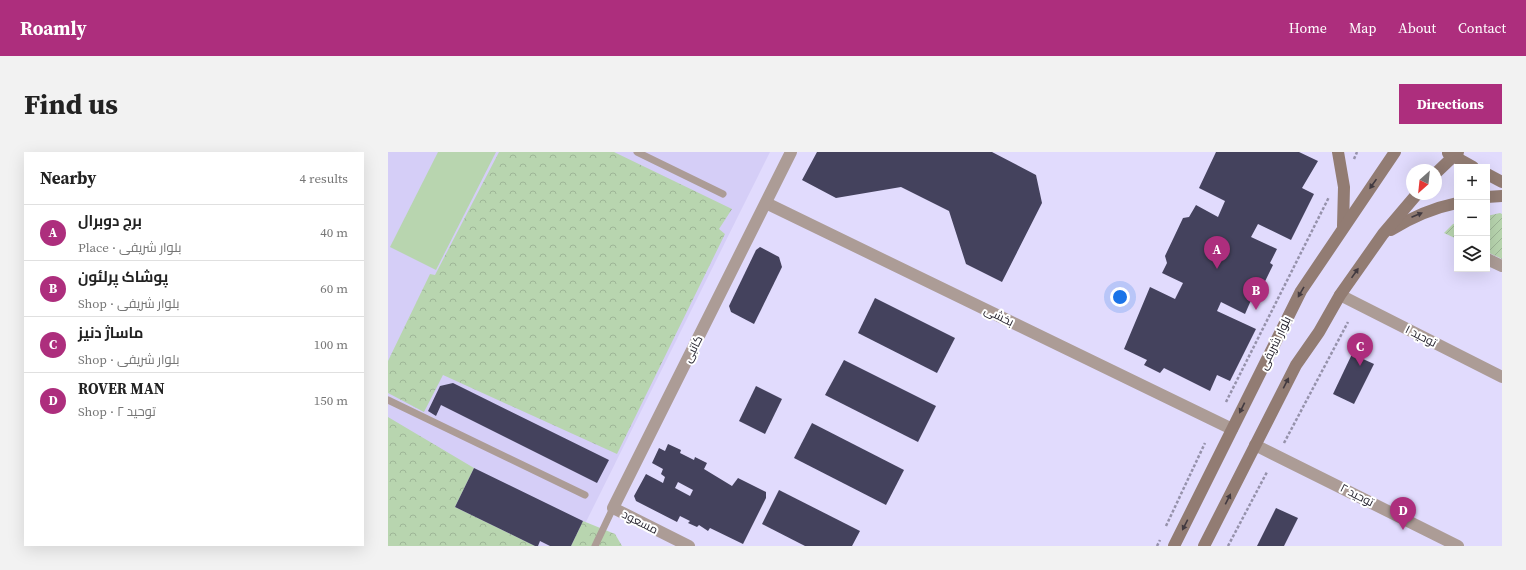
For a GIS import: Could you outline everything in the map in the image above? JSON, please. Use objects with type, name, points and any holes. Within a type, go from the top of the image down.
[{"type":"main road","points":[[1338,152],[1344,187],[1343,227]]},
{"type":"main road","name":"بلوار شریفی","points":[[1174,546],[1301,292],[1343,227],[1396,152]]},
{"type":"main road","points":[[1442,166],[1453,153],[1469,164]]},
{"type":"main road","points":[[1490,176],[1502,182]]},
{"type":"main road","points":[[1490,197],[1502,196]]},
{"type":"main road","points":[[1204,546],[1296,365],[1319,332],[1340,295],[1383,234],[1412,200]]},
{"type":"main road","points":[[1383,234],[1414,216],[1441,206],[1454,204]]},
{"type":"street","name":"کاتبی","points":[[613,508],[791,152]]},
{"type":"street","name":"بخشی","points":[[766,203],[1232,429]]},
{"type":"street","points":[[1490,260],[1502,266]]},
{"type":"street","name":"توحید ۱","points":[[1340,295],[1502,376]]},
{"type":"street","name":"توحید ۲","points":[[1255,445],[1458,546]]},
{"type":"street","name":"مسعود","points":[[613,508],[689,546]]},
{"type":"lane","points":[[637,152],[723,194]]},
{"type":"lane","points":[[388,400],[586,495]]},
{"type":"lane","name":"کاتبی","points":[[595,546],[613,508]]},
{"type":"path","points":[[1226,402],[1329,196]]},
{"type":"path","points":[[1284,443],[1348,322]]},
{"type":"path","points":[[1163,532],[1205,443]]},
{"type":"path","points":[[1228,546],[1267,472]]},
{"type":"path","points":[[1157,546],[1160,539]]},
{"type":"shaded area","points":[[388,152],[770,152],[574,546],[388,546]]},
{"type":"green space","points":[[438,152],[496,152],[436,270],[390,247]]},
{"type":"green space","points":[[499,152],[614,152],[732,209],[719,229],[725,234],[617,454],[443,375],[424,412],[388,393],[388,361],[430,274],[435,275]]},
{"type":"green space","points":[[1500,213],[1502,214],[1502,259],[1490,253],[1490,215]]},
{"type":"green space","points":[[1454,224],[1454,238],[1444,233]]},
{"type":"green space","points":[[388,417],[474,468],[455,507],[535,546],[388,546]]},
{"type":"green space","points":[[583,521],[615,534],[622,546],[571,546]]},
{"type":"building","points":[[817,152],[992,152],[1036,175],[1042,203],[1002,282],[966,264],[949,211],[901,187],[836,198],[802,180]]},
{"type":"building","points":[[1216,152],[1299,152],[1318,161],[1302,188],[1314,194],[1291,240],[1258,224],[1251,237],[1277,249],[1270,263],[1273,265],[1256,300],[1252,298],[1245,314],[1221,302],[1217,311],[1256,329],[1230,381],[1217,375],[1210,391],[1164,368],[1160,373],[1144,365],[1147,360],[1124,349],[1150,287],[1175,299],[1183,283],[1162,273],[1167,263],[1165,256],[1183,218],[1189,217],[1196,205],[1218,217],[1225,201],[1199,188]]},
{"type":"building","points":[[760,247],[779,257],[782,267],[754,324],[731,312],[729,306],[756,250]]},
{"type":"building","points":[[875,298],[955,338],[937,373],[858,333]]},
{"type":"building","points":[[1352,354],[1374,364],[1354,404],[1333,394]]},
{"type":"building","points":[[844,360],[936,406],[918,442],[825,395]]},
{"type":"building","points":[[453,383],[609,460],[597,483],[441,405],[436,416],[428,411],[440,386]]},
{"type":"building","points":[[756,386],[782,399],[765,434],[739,421]]},
{"type":"building","points":[[812,423],[904,470],[886,505],[794,458]]},
{"type":"building","points":[[668,444],[681,450],[680,453],[694,460],[695,457],[707,463],[704,469],[732,486],[738,478],[766,492],[766,498],[743,544],[710,528],[708,531],[699,525],[697,527],[688,523],[690,521],[680,516],[677,522],[636,501],[634,496],[646,474],[663,483],[665,477],[661,474],[663,469],[652,463],[659,448],[665,451]],"holes":[[[678,482],[693,490],[690,496],[675,488]]]},
{"type":"building","points":[[474,468],[583,521],[571,546],[550,546],[540,541],[538,546],[535,546],[455,507]]},
{"type":"building","points":[[779,490],[860,531],[852,546],[805,546],[762,524]]},
{"type":"building","points":[[1276,508],[1298,518],[1284,546],[1257,546]]},
{"type":"place","name":"برج دوبرال","points":[[1217,269]]},
{"type":"place","name":"پوشاک پرلئون","points":[[1256,310]]},
{"type":"place","name":"ماساژ دنیز","points":[[1360,366]]},
{"type":"place","name":"ROVER MAN","points":[[1403,530]]}]
